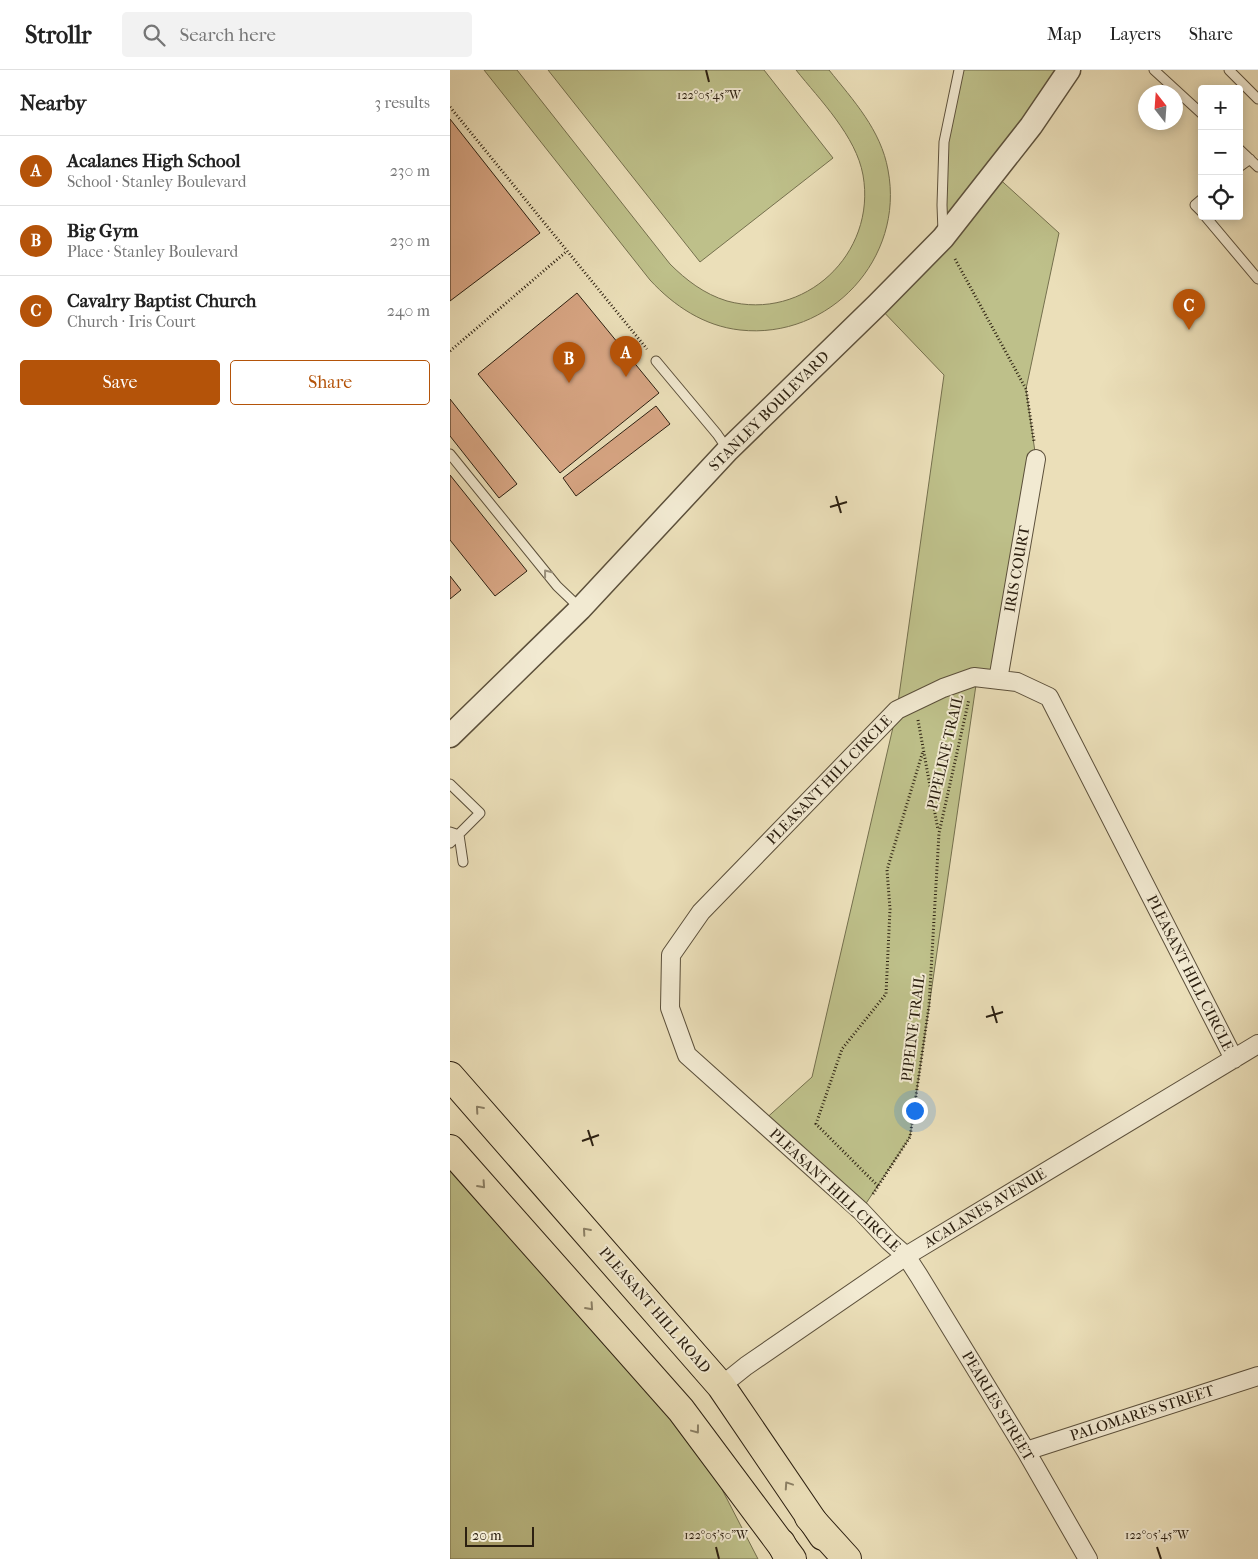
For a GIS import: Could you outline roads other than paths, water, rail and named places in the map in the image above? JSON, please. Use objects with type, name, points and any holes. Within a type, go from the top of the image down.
[{"type":"main road","name":"PLEASANT HILL ROAD","points":[[450,1076],[721,1386],[840,1559]]},
{"type":"main road","points":[[450,1149],[681,1410],[787,1554]]},
{"type":"main road","points":[[810,1517],[847,1559]]},
{"type":"street","name":"STANLEY BOULEVARD","points":[[452,729],[580,609],[728,450],[878,305],[943,238],[1031,126],[1070,70]]},
{"type":"street","name":"IRIS COURT","points":[[998,680],[1036,459]]},
{"type":"street","name":"PLEASANT HILL CIRCLE","points":[[906,1256],[861,1211],[687,1055],[670,1008],[671,955],[701,912],[897,710],[943,688],[974,677],[1016,682],[1049,697],[1234,1059]]},
{"type":"street","name":"ACALANES AVENUE","points":[[721,1386],[746,1366],[906,1256],[1258,1044]]},
{"type":"street","name":"PEARLES STREET","points":[[906,1256],[1026,1451],[1088,1559]]},
{"type":"street","name":"PALOMARES STREET","points":[[1026,1451],[1258,1376]]},
{"type":"lane","points":[[943,238],[944,142],[959,70]]},
{"type":"lane","points":[[1154,70],[1198,110]]},
{"type":"lane","points":[[1228,70],[1258,98]]},
{"type":"lane","points":[[1243,153],[1258,166]]},
{"type":"lane","points":[[1243,165],[1250,159]]},
{"type":"lane","points":[[1208,220],[1258,279]]},
{"type":"lane","points":[[656,361],[717,434],[728,450]]},
{"type":"lane","points":[[450,454],[557,586],[580,609]]},
{"type":"lane","points":[[450,784],[480,813],[455,833],[450,844]]},
{"type":"lane","points":[[455,833],[463,862]]},
{"type":"place","name":"Cavalry Baptist Church","points":[[1189,330]]},
{"type":"place","name":"Acalanes High School","points":[[626,377]]},
{"type":"place","name":"Big Gym","points":[[569,383]]}]
